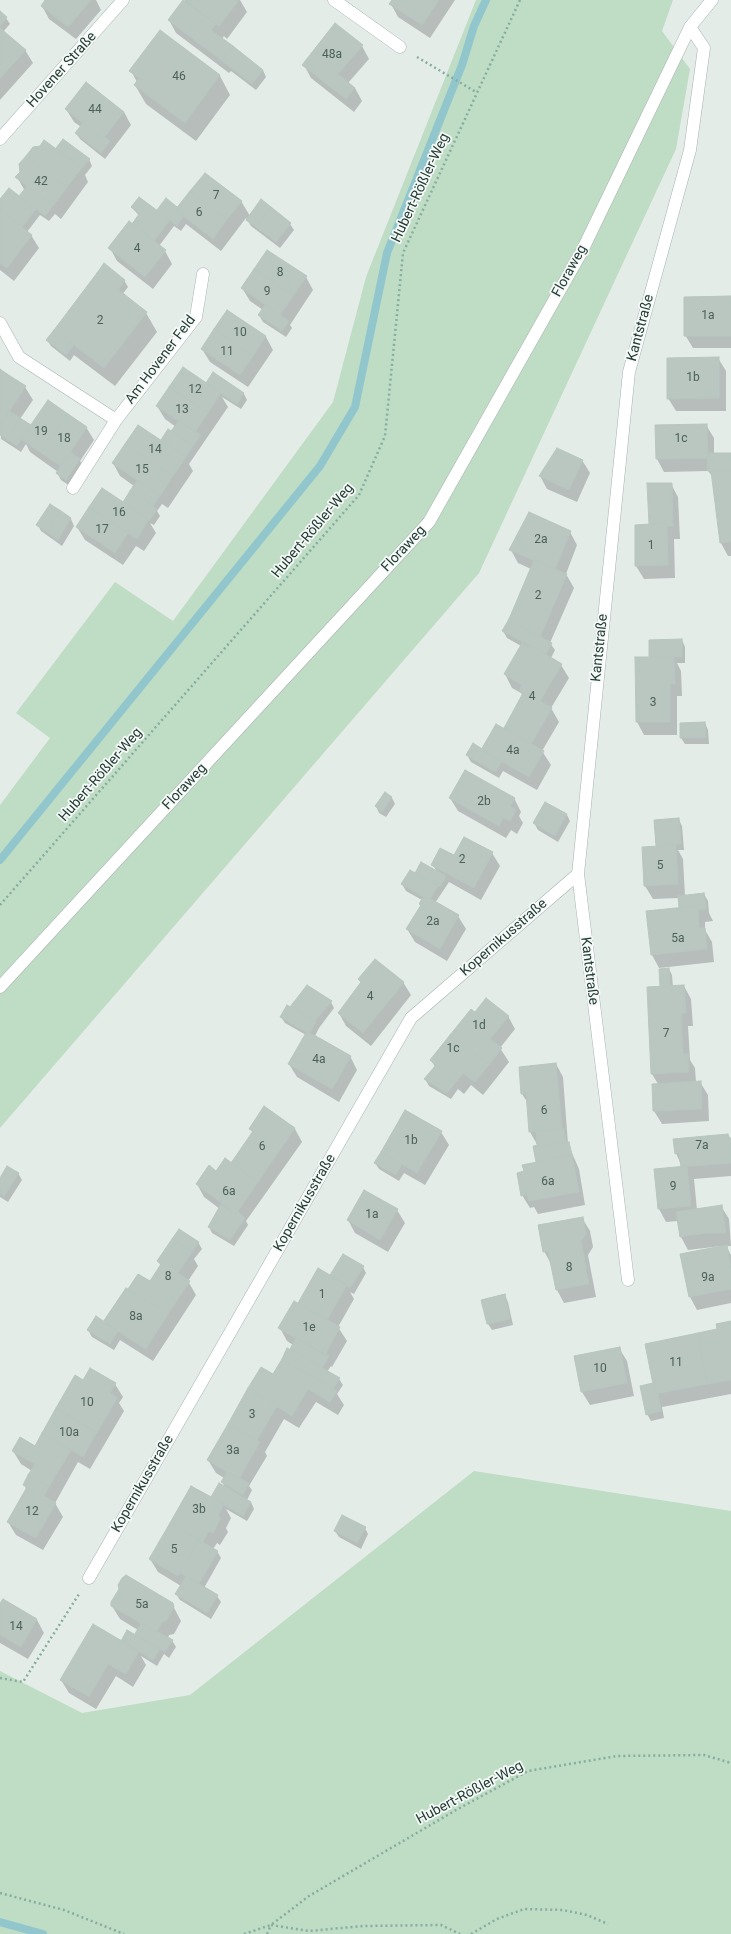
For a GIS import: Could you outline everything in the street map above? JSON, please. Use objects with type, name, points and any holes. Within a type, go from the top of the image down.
[{"type":"street","name":"Hovener Straße","points":[[0,139],[123,0]]},
{"type":"street","points":[[334,0],[400,47]]},
{"type":"street","name":"Floraweg","points":[[0,987],[429,522],[582,252],[690,27],[712,0]]},
{"type":"street","name":"Kantstraße","points":[[628,1280],[578,874],[628,372],[690,150],[704,48],[690,27]]},
{"type":"street","name":"Am Hovener Feld","points":[[73,488],[116,420],[196,317],[204,274]]},
{"type":"street","points":[[0,323],[19,357],[116,420]]},
{"type":"street","name":"Kopernikusstraße","points":[[88,1578],[411,1018],[578,874]]},
{"type":"path","name":"Hubert-Rößler-Weg","points":[[0,905],[359,495],[385,436],[402,253],[520,0]]},
{"type":"path","points":[[400,47],[476,92]]},
{"type":"path","points":[[0,1678],[24,1682],[88,1578]]},
{"type":"path","name":"Hubert-Rößler-Weg","points":[[244,1934],[271,1925],[309,1896],[456,1810],[528,1771],[617,1756],[704,1755],[731,1763]]},
{"type":"path","points":[[0,1893],[64,1910],[124,1934]]},
{"type":"path","points":[[471,1934],[497,1919],[524,1910],[564,1910],[587,1915],[608,1924]]},
{"type":"path","points":[[267,1934],[271,1925],[309,1931],[363,1926],[440,1925],[460,1934]]},
{"type":"green space","points":[[476,0],[673,0],[662,31],[690,69],[676,149],[479,573],[0,1128],[0,805],[50,738],[16,713],[115,582],[173,621],[333,402],[366,277]]},
{"type":"green space","points":[[474,1471],[731,1511],[731,1934],[0,1934],[0,1671],[82,1713],[190,1695]]},
{"type":"building","points":[[45,0],[91,0],[68,27],[41,6]]},
{"type":"building","points":[[183,0],[216,24],[211,30],[233,46],[222,61],[168,20]]},
{"type":"building","points":[[185,0],[239,0],[219,26]]},
{"type":"building","points":[[392,0],[439,0],[422,25],[389,4]]},
{"type":"building","points":[[0,11],[7,17],[0,26]]},
{"type":"building","points":[[335,23],[363,45],[338,74],[355,88],[346,99],[302,65]]},
{"type":"building","points":[[0,28],[26,50],[0,78]]},
{"type":"building","points":[[160,30],[220,75],[185,123],[134,85],[139,78],[129,71]]},
{"type":"building","points":[[233,46],[263,70],[252,84],[222,61]]},
{"type":"building","points":[[86,82],[124,112],[103,139],[65,109]]},
{"type":"building","points":[[83,123],[103,139],[105,137],[110,141],[101,153],[75,133]]},
{"type":"building","points":[[63,139],[90,159],[82,168],[56,148]]},
{"type":"building","points":[[44,140],[82,168],[67,187],[26,156],[33,147],[40,146]]},
{"type":"building","points":[[26,156],[67,187],[53,206],[15,177],[20,172],[19,164]]},
{"type":"building","points":[[205,173],[242,201],[227,219],[190,191]]},
{"type":"building","points":[[27,186],[53,206],[45,216],[19,196]]},
{"type":"building","points":[[9,188],[36,209],[22,227],[0,210],[0,199]]},
{"type":"building","points":[[190,191],[227,219],[213,239],[175,210]]},
{"type":"building","points":[[139,197],[170,220],[154,241],[132,224],[139,214],[131,207]]},
{"type":"building","points":[[166,198],[177,207],[175,210],[184,216],[177,226],[157,210]]},
{"type":"building","points":[[261,199],[271,207],[256,227],[246,220]]},
{"type":"building","points":[[271,207],[291,223],[276,242],[256,227]]},
{"type":"building","points":[[0,210],[32,235],[7,268],[0,263]]},
{"type":"building","points":[[129,221],[166,250],[145,277],[108,248]]},
{"type":"building","points":[[267,250],[307,276],[293,296],[254,269]]},
{"type":"building","points":[[104,263],[125,280],[118,290],[97,273]]},
{"type":"building","points":[[254,269],[293,296],[280,315],[241,288]]},
{"type":"building","points":[[97,273],[147,312],[104,368],[54,330]]},
{"type":"building","points":[[731,296],[731,336],[684,336],[684,297]]},
{"type":"building","points":[[265,305],[289,321],[282,331],[258,315]]},
{"type":"building","points":[[227,310],[266,336],[253,356],[214,329]]},
{"type":"building","points":[[214,329],[253,356],[240,375],[201,349]]},
{"type":"building","points":[[54,330],[74,345],[66,355],[46,340]]},
{"type":"building","points":[[719,357],[719,398],[667,399],[667,358]]},
{"type":"building","points":[[183,367],[221,393],[208,413],[169,387]]},
{"type":"building","points":[[0,369],[7,374],[0,385]]},
{"type":"building","points":[[213,372],[244,393],[237,404],[206,383]]},
{"type":"building","points":[[7,374],[26,386],[0,425],[0,385]]},
{"type":"building","points":[[169,387],[208,413],[195,432],[156,406]]},
{"type":"building","points":[[48,400],[68,414],[41,453],[21,439]]},
{"type":"building","points":[[9,411],[20,418],[6,439],[0,435],[0,426]]},
{"type":"building","points":[[68,414],[87,427],[61,466],[41,453]]},
{"type":"building","points":[[20,418],[31,425],[17,446],[6,439]]},
{"type":"building","points":[[179,421],[201,435],[193,446],[171,431]]},
{"type":"building","points":[[707,424],[708,458],[656,459],[655,425]]},
{"type":"building","points":[[138,425],[186,457],[173,476],[125,444]]},
{"type":"building","points":[[168,429],[193,446],[186,457],[161,440]]},
{"type":"building","points":[[125,444],[173,476],[160,496],[112,463]]},
{"type":"building","points":[[557,448],[583,460],[569,490],[539,476]]},
{"type":"building","points":[[70,452],[80,459],[66,480],[56,473]]},
{"type":"building","points":[[707,453],[731,453],[731,471],[708,471]]},
{"type":"building","points":[[711,471],[731,471],[731,542],[720,543]]},
{"type":"building","points":[[137,480],[160,496],[153,506],[130,491]]},
{"type":"building","points":[[647,483],[672,483],[673,526],[667,526],[667,523],[649,524]]},
{"type":"building","points":[[102,488],[149,519],[137,539],[89,507]]},
{"type":"building","points":[[130,491],[157,509],[150,520],[123,502]]},
{"type":"building","points":[[50,504],[61,511],[47,532],[36,525]]},
{"type":"building","points":[[89,507],[128,533],[115,553],[76,527]]},
{"type":"building","points":[[61,511],[71,518],[58,540],[47,532]]},
{"type":"building","points":[[529,512],[571,531],[555,569],[509,550]]},
{"type":"building","points":[[667,523],[668,565],[635,566],[635,525]]},
{"type":"building","points":[[534,560],[567,574],[540,637],[509,619]]},
{"type":"building","points":[[509,619],[552,643],[546,654],[502,631]]},
{"type":"building","points":[[682,639],[682,657],[649,657],[649,640]]},
{"type":"building","points":[[522,643],[529,647],[530,645],[562,664],[540,701],[552,708],[531,744],[504,728],[523,693],[519,691],[522,685],[504,674]]},
{"type":"building","points":[[635,657],[674,657],[675,684],[670,684],[670,722],[636,722]]},
{"type":"building","points":[[705,722],[706,737],[680,738],[680,723]]},
{"type":"building","points":[[496,724],[544,751],[529,777],[481,750]]},
{"type":"building","points":[[473,743],[502,762],[495,772],[466,755]]},
{"type":"building","points":[[465,770],[515,798],[510,806],[516,810],[510,821],[503,818],[499,826],[449,798]]},
{"type":"building","points":[[385,792],[392,797],[382,812],[375,806]]},
{"type":"building","points":[[545,802],[567,814],[555,836],[533,823]]},
{"type":"building","points":[[679,818],[681,844],[656,846],[654,820]]},
{"type":"building","points":[[464,837],[493,852],[474,888],[431,865],[440,848],[454,855]]},
{"type":"building","points":[[676,845],[678,884],[644,886],[642,847]]},
{"type":"building","points":[[421,862],[446,876],[440,887],[415,873]]},
{"type":"building","points":[[410,870],[438,886],[430,899],[424,895],[423,897],[401,884]]},
{"type":"building","points":[[704,893],[706,905],[679,908],[678,896]]},
{"type":"building","points":[[424,895],[459,915],[440,949],[406,929],[421,905],[419,904]]},
{"type":"building","points":[[706,905],[706,909],[698,909],[699,928],[705,928],[707,949],[651,955],[646,911]]},
{"type":"building","points":[[375,959],[404,982],[363,1033],[338,1013],[361,982],[358,979]]},
{"type":"building","points":[[669,968],[670,986],[660,987],[659,969]]},
{"type":"building","points":[[307,985],[332,1001],[315,1021],[290,1007]]},
{"type":"building","points":[[684,985],[686,1013],[681,1013],[683,1054],[688,1054],[689,1072],[651,1074],[647,987]]},
{"type":"building","points":[[486,998],[509,1016],[490,1039],[502,1048],[489,1065],[450,1035],[471,1009],[475,1012]]},
{"type":"building","points":[[287,1005],[316,1022],[310,1033],[280,1017]]},
{"type":"building","points":[[307,1031],[351,1056],[332,1089],[288,1064]]},
{"type":"building","points":[[450,1035],[489,1065],[475,1082],[463,1073],[456,1082],[430,1060]]},
{"type":"building","points":[[556,1063],[562,1129],[529,1132],[526,1093],[521,1094],[519,1067]]},
{"type":"building","points":[[436,1065],[456,1082],[447,1093],[424,1079]]},
{"type":"building","points":[[701,1081],[702,1109],[653,1111],[652,1084]]},
{"type":"building","points":[[264,1106],[295,1128],[258,1182],[231,1163],[253,1131],[249,1129]]},
{"type":"building","points":[[405,1110],[442,1131],[417,1173],[381,1152]]},
{"type":"building","points":[[564,1129],[566,1143],[537,1146],[536,1132]]},
{"type":"building","points":[[728,1134],[729,1138],[731,1138],[731,1163],[681,1167],[679,1153],[675,1154],[673,1139]]},
{"type":"building","points":[[569,1142],[572,1155],[536,1162],[533,1146]]},
{"type":"building","points":[[381,1152],[402,1164],[396,1175],[374,1163]]},
{"type":"building","points":[[572,1155],[579,1192],[529,1201],[527,1194],[521,1196],[517,1173],[524,1171],[522,1165]]},
{"type":"building","points":[[225,1158],[258,1182],[236,1214],[196,1184],[209,1165],[216,1171]]},
{"type":"building","points":[[7,1166],[19,1173],[4,1196],[0,1193],[0,1178]]},
{"type":"building","points":[[687,1166],[691,1206],[658,1209],[654,1169]]},
{"type":"building","points":[[364,1190],[398,1209],[380,1240],[347,1220]]},
{"type":"building","points":[[221,1204],[236,1214],[237,1211],[245,1218],[230,1240],[208,1227]]},
{"type":"building","points":[[722,1205],[726,1233],[706,1233],[680,1237],[676,1212]]},
{"type":"building","points":[[583,1217],[586,1234],[581,1241],[589,1284],[556,1290],[548,1251],[543,1252],[538,1225]]},
{"type":"building","points":[[179,1229],[199,1242],[192,1252],[172,1239]]},
{"type":"building","points":[[172,1239],[192,1252],[178,1273],[190,1281],[168,1314],[128,1289],[138,1274],[150,1281],[161,1264],[157,1261]]},
{"type":"building","points":[[727,1245],[731,1268],[731,1289],[689,1297],[680,1254]]},
{"type":"building","points":[[343,1254],[364,1266],[350,1288],[330,1275]]},
{"type":"building","points":[[318,1268],[347,1285],[327,1320],[298,1303]]},
{"type":"building","points":[[126,1288],[168,1314],[146,1349],[103,1322]]},
{"type":"building","points":[[505,1294],[510,1319],[487,1324],[481,1300]]},
{"type":"building","points":[[294,1301],[340,1327],[325,1355],[278,1328]]},
{"type":"building","points":[[96,1316],[118,1331],[110,1344],[87,1330]]},
{"type":"building","points":[[731,1321],[731,1380],[707,1384],[698,1333],[717,1329],[716,1324]]},
{"type":"building","points":[[698,1333],[707,1384],[655,1394],[645,1344]]},
{"type":"building","points":[[296,1338],[329,1356],[322,1368],[290,1349]]},
{"type":"building","points":[[620,1347],[627,1383],[581,1392],[574,1356]]},
{"type":"building","points":[[287,1348],[340,1378],[333,1389],[282,1359]]},
{"type":"building","points":[[282,1359],[337,1391],[330,1402],[308,1389],[292,1416],[248,1388],[261,1367],[273,1374]]},
{"type":"building","points":[[90,1368],[116,1383],[110,1393],[117,1398],[97,1433],[56,1408],[75,1375],[83,1380]]},
{"type":"building","points":[[653,1383],[655,1394],[658,1393],[661,1411],[646,1415],[640,1386]]},
{"type":"building","points":[[248,1388],[277,1406],[257,1440],[228,1424]]},
{"type":"building","points":[[56,1408],[97,1432],[83,1457],[42,1433]]},
{"type":"building","points":[[228,1424],[260,1442],[239,1479],[207,1460]]},
{"type":"building","points":[[42,1433],[71,1450],[49,1487],[28,1475],[35,1464],[12,1451],[20,1437],[35,1446]]},
{"type":"building","points":[[227,1472],[249,1483],[243,1495],[221,1482]]},
{"type":"building","points":[[28,1475],[49,1487],[44,1496],[56,1503],[36,1538],[7,1522],[27,1487],[23,1485]]},
{"type":"building","points":[[219,1483],[251,1502],[243,1516],[211,1497]]},
{"type":"building","points":[[191,1486],[224,1504],[218,1516],[221,1518],[213,1533],[209,1531],[203,1542],[170,1523]]},
{"type":"building","points":[[342,1515],[366,1527],[357,1543],[334,1531]]},
{"type":"building","points":[[170,1523],[199,1540],[178,1576],[149,1559]]},
{"type":"building","points":[[199,1540],[218,1551],[199,1584],[180,1573]]},
{"type":"building","points":[[126,1575],[173,1603],[174,1607],[166,1621],[162,1622],[157,1632],[111,1606],[111,1602],[119,1589],[118,1585],[122,1578]]},
{"type":"building","points":[[186,1576],[218,1595],[207,1613],[175,1594]]},
{"type":"building","points":[[3,1599],[37,1619],[21,1647],[0,1635],[0,1603]]},
{"type":"building","points":[[141,1623],[173,1640],[165,1652],[135,1634]]},
{"type":"building","points":[[93,1624],[139,1651],[126,1674],[108,1664],[89,1697],[60,1680]]},
{"type":"building","points":[[127,1630],[160,1649],[153,1660],[121,1641]]},
{"type":"waterway","points":[[0,860],[320,466],[355,407],[387,253],[462,65],[474,26],[486,0]]},
{"type":"waterway","points":[[0,1922],[43,1934]]}]
